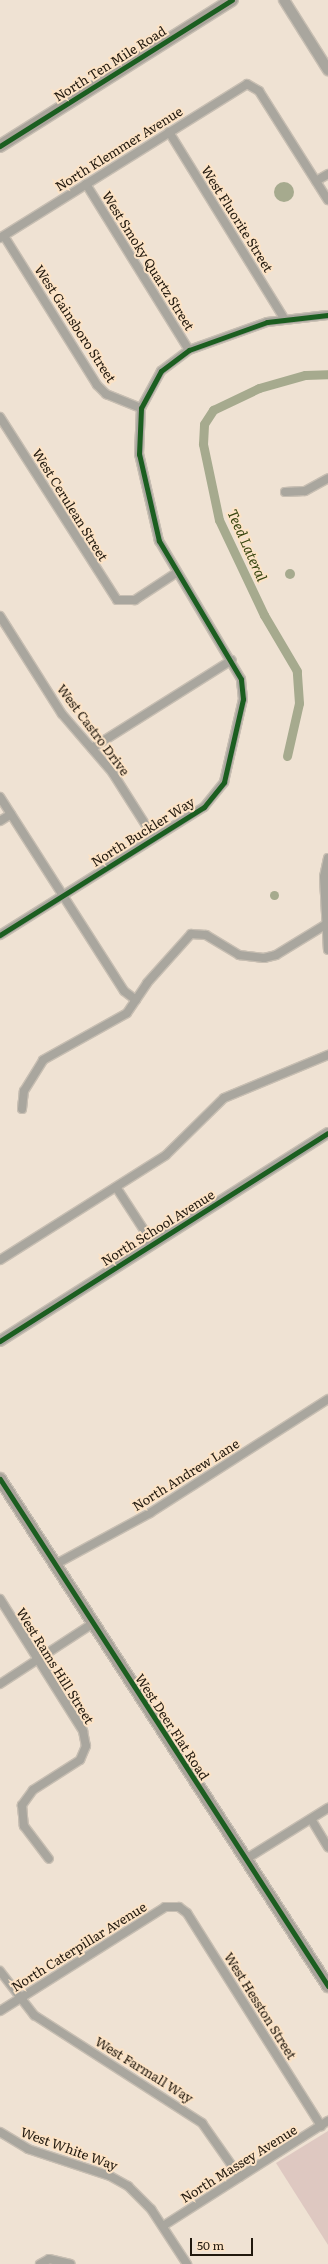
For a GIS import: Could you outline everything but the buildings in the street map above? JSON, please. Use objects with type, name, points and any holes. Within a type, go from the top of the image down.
[{"type":"main road","name":"North Ten Mile Road","points":[[0,146],[232,0]]},
{"type":"main road","name":"West Deer Flat Road","points":[[0,1479],[92,1624],[328,1986]]},
{"type":"street","points":[[284,0],[328,70]]},
{"type":"street","name":"North Klemmer Avenue","points":[[2,237],[244,85],[251,85],[259,91],[316,181]]},
{"type":"street","name":"West Fluorite Street","points":[[168,132],[284,318]]},
{"type":"street","points":[[328,174],[316,181],[326,191],[328,200]]},
{"type":"street","name":"West Smoky Quartz Street","points":[[86,184],[190,350]]},
{"type":"street","name":"West Gainsboro Street","points":[[2,237],[97,385],[106,394],[141,408]]},
{"type":"street","points":[[141,408],[161,371],[190,350],[284,318],[328,315]]},
{"type":"street","name":"North Buckler Way","points":[[0,935],[204,807],[224,782],[243,699],[241,679],[232,660],[176,573],[159,541],[139,454],[141,408]]},
{"type":"street","name":"West Cerulean Street","points":[[0,417],[113,595],[123,602],[135,600],[176,573]]},
{"type":"street","points":[[285,492],[305,491],[328,478]]},
{"type":"street","name":"West Castro Drive","points":[[0,616],[62,714],[112,772],[154,838]]},
{"type":"street","points":[[92,748],[232,660]]},
{"type":"street","points":[[0,797],[124,991],[136,1000]]},
{"type":"street","points":[[0,821],[11,814]]},
{"type":"street","points":[[328,858],[325,925],[328,950]]},
{"type":"street","points":[[22,1109],[24,1091],[43,1060],[120,1018],[191,934],[206,935],[239,955],[264,958],[276,955],[325,925]]},
{"type":"street","points":[[0,1260],[166,1155],[224,1098],[328,1055]]},
{"type":"street","name":"North School Avenue","points":[[0,1341],[328,1133]]},
{"type":"street","points":[[116,1187],[153,1244]]},
{"type":"street","name":"North Andrew Lane","points":[[54,1565],[150,1513],[328,1399]]},
{"type":"street","name":"West Rams Hill Street","points":[[0,1599],[83,1731],[86,1746],[80,1760],[33,1790],[22,1805],[24,1826],[49,1859]]},
{"type":"street","points":[[0,1684],[92,1624]]},
{"type":"street","points":[[246,1859],[311,1820],[328,1808]]},
{"type":"street","points":[[311,1820],[328,1847]]},
{"type":"street","name":"North Caterpillar Avenue","points":[[0,2011],[172,1905]]},
{"type":"street","name":"West Hesston Street","points":[[172,1905],[187,1913],[325,2124]]},
{"type":"street","name":"West Farmall Way","points":[[0,1971],[18,2000],[34,2015],[202,2123],[240,2177]]},
{"type":"street","name":"North Massey Avenue","points":[[163,2226],[325,2124]]},
{"type":"street","name":"West White Way","points":[[0,2132],[28,2149],[120,2180],[143,2198],[187,2264]]},
{"type":"street","points":[[40,2264],[49,2259],[67,2262]]},
{"type":"shaded area","points":[[284,182],[291,185],[294,192],[291,199],[284,202],[277,199],[274,192],[277,185]]},
{"type":"shaded area","points":[[288,569],[292,569],[294,570],[294,578],[288,579],[285,576],[285,572]]},
{"type":"shaded area","points":[[274,890],[279,895],[274,900],[269,895]]},
{"type":"shaded area","points":[[328,2131],[328,2245],[276,2163]]},
{"type":"waterway","name":"Teed Lateral","points":[[287,756],[299,703],[297,671],[264,615],[219,520],[203,444],[204,424],[213,410],[259,388],[305,375],[328,374]]},
{"type":"cycle path","points":[[0,146],[232,0]]},
{"type":"cycle path","points":[[0,935],[204,807],[224,782],[243,699],[241,679],[159,541],[139,454],[141,408],[161,371],[189,350],[267,322],[328,315]]},
{"type":"cycle path","points":[[0,1341],[328,1133]]},
{"type":"cycle path","points":[[0,1479],[328,1986]]}]
